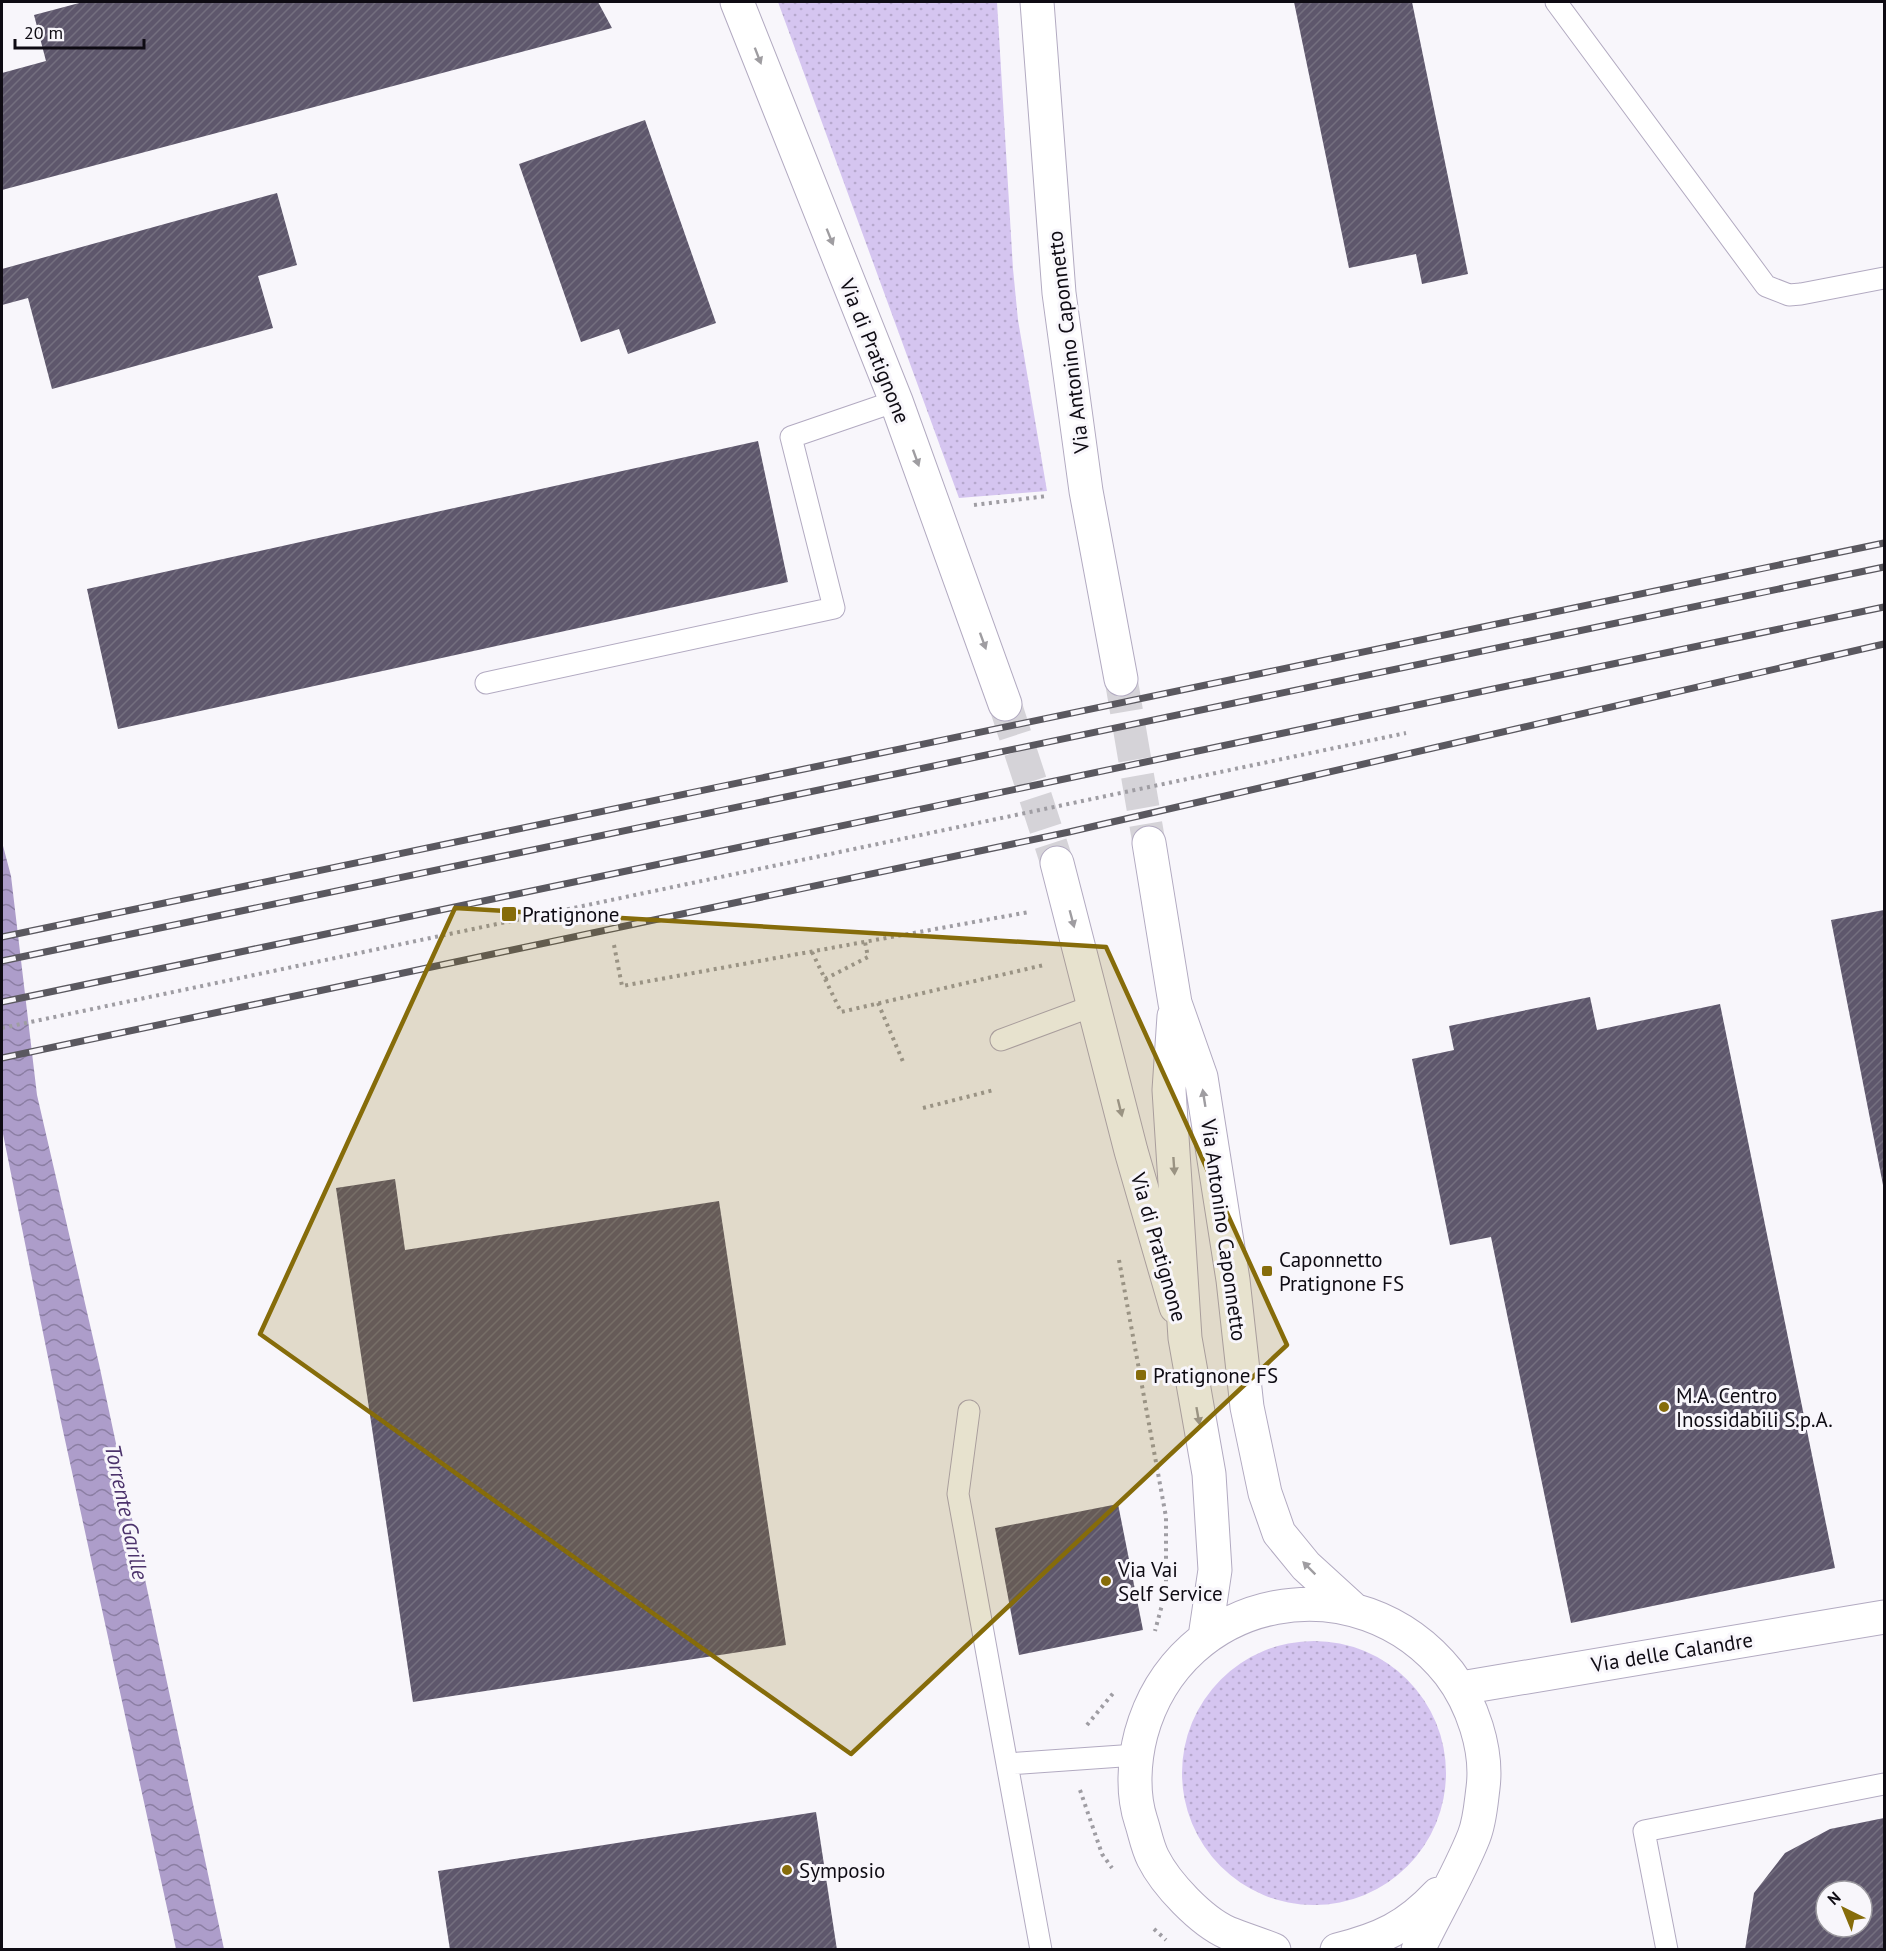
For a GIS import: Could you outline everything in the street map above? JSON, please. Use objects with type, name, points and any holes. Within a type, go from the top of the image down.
[{"type":"main road","name":"Via di Pratignone","points":[[737,2],[896,401],[1005,704]]},
{"type":"main road","name":"Via Antonino Caponnetto","points":[[1037,2],[1059,293],[1086,490],[1121,679]]},
{"type":"main road","name":"Via Antonino Caponnetto","points":[[1149,843],[1175,1003],[1201,1077],[1233,1280],[1247,1407],[1265,1493],[1279,1533],[1306,1566],[1352,1608]]},
{"type":"main road","name":"Via di Pratignone","points":[[1057,863],[1131,1151],[1185,1338],[1209,1474],[1211,1499],[1215,1570],[1205,1637]]},
{"type":"main road","name":"Via Antonino Caponnetto","points":[[1175,1003],[1169,1090],[1185,1338]]},
{"type":"main road","points":[[1274,1950],[1226,1932],[1217,1926],[1184,1900],[1153,1858],[1137,1808],[1136,1755],[1148,1710],[1172,1670],[1205,1637],[1250,1613],[1301,1603],[1352,1608],[1395,1625],[1423,1645],[1432,1652],[1461,1688],[1479,1735],[1484,1785],[1475,1834],[1418,1950]]},
{"type":"main road","name":"Via delle Calandre","points":[[1461,1688],[1884,1617]]},
{"type":"main road","points":[[1337,1950],[1374,1940],[1418,1916],[1452,1879]]},
{"type":"lane","points":[[1556,2],[1766,286],[1789,295],[1884,278]]},
{"type":"lane","points":[[486,683],[834,608],[791,437],[896,401]]},
{"type":"lane","points":[[1001,1040],[1095,1005]]},
{"type":"lane","points":[[969,1411],[958,1494],[1041,1950]]},
{"type":"lane","points":[[1007,1764],[1136,1755]]},
{"type":"lane","points":[[1667,1950],[1644,1831],[1884,1784]]},
{"type":"path","points":[[966,506],[1050,496]]},
{"type":"path","points":[[631,896],[1406,733]]},
{"type":"path","points":[[2,1028],[679,886]]},
{"type":"path","points":[[532,916],[580,907]]},
{"type":"path","points":[[614,945],[622,986],[1036,911]]},
{"type":"path","points":[[825,979],[868,957],[865,942]]},
{"type":"path","points":[[812,952],[841,1012],[1047,964]]},
{"type":"path","points":[[1045,954],[1059,1018]]},
{"type":"path","points":[[878,1003],[904,1064]]},
{"type":"path","points":[[923,1108],[994,1090]]},
{"type":"path","points":[[1118,1258],[1166,1517],[1166,1590],[1154,1633]]},
{"type":"path","points":[[1114,1872],[1102,1854],[1080,1795],[1080,1760],[1081,1732],[1119,1686]]},
{"type":"path","points":[[1152,1926],[1158,1935],[1172,1945]]},
{"type":"highlighted area","points":[[455,908],[1106,947],[1287,1345],[851,1754],[260,1334]]},
{"type":"shaded area","points":[[778,2],[997,2],[1018,320],[1047,491],[959,498]]},
{"type":"shaded area","points":[[1314,1641],[1340,1644],[1364,1651],[1387,1664],[1407,1680],[1423,1700],[1436,1723],[1443,1747],[1446,1773],[1443,1799],[1436,1823],[1423,1846],[1407,1866],[1387,1882],[1364,1895],[1340,1902],[1314,1905],[1288,1902],[1264,1895],[1241,1882],[1221,1866],[1205,1846],[1192,1823],[1185,1799],[1182,1773],[1185,1747],[1192,1723],[1205,1700],[1221,1680],[1241,1664],[1264,1651],[1288,1644]]},
{"type":"water","name":"Torrente Garille","points":[[2,842],[11,876],[37,1095],[99,1364],[224,1949],[176,1949],[60,1417],[2,1129]]},
{"type":"building","points":[[83,2],[598,2],[612,28],[2,190],[2,73],[46,61],[34,15]]},
{"type":"building","points":[[1294,2],[1412,2],[1468,274],[1422,284],[1416,254],[1349,268]]},
{"type":"building","points":[[645,120],[716,323],[628,354],[619,329],[581,342],[519,164]]},
{"type":"building","points":[[277,193],[297,265],[258,276],[273,328],[52,389],[28,298],[2,305],[2,269]]},
{"type":"building","points":[[758,441],[788,582],[118,729],[87,589]]},
{"type":"building","points":[[1884,910],[1884,1185],[1883,1185],[1831,920]]},
{"type":"building","name":"M.A. Centro Inossidabili S.p.A.","points":[[1590,997],[1597,1030],[1720,1004],[1835,1568],[1571,1623],[1491,1237],[1450,1245],[1412,1059],[1454,1050],[1449,1026]]},
{"type":"building","points":[[395,1179],[405,1250],[719,1201],[786,1645],[413,1702],[336,1188]]},
{"type":"building","points":[[1118,1504],[1143,1630],[1019,1655],[995,1528]]},
{"type":"building","points":[[816,1812],[837,1950],[450,1950],[438,1871]]},
{"type":"building","points":[[1884,1818],[1884,1950],[1745,1950],[1754,1893],[1785,1853],[1830,1829]]},
{"type":"tunnel","points":[[1121,679],[1149,843]]},
{"type":"tunnel","points":[[1005,704],[1057,863]]},
{"type":"railway","points":[[2,937],[1884,543]]},
{"type":"railway","points":[[2,961],[1884,567]]},
{"type":"railway","points":[[2,1002],[1884,607]]},
{"type":"railway","points":[[2,1058],[1069,832],[1884,644]]},
{"type":"place","name":"Pratignone","points":[[509,914]]},
{"type":"place","name":"Caponnetto Pratignone FS","points":[[1267,1271]]},
{"type":"place","name":"Pratignone FS","points":[[1141,1375]]},
{"type":"place","name":"M.A. Centro Inossidabili S.p.A.","points":[[1664,1407]]},
{"type":"place","name":"Via Vai Self Service","points":[[1106,1581]]},
{"type":"place","name":"Symposio","points":[[787,1870]]}]
